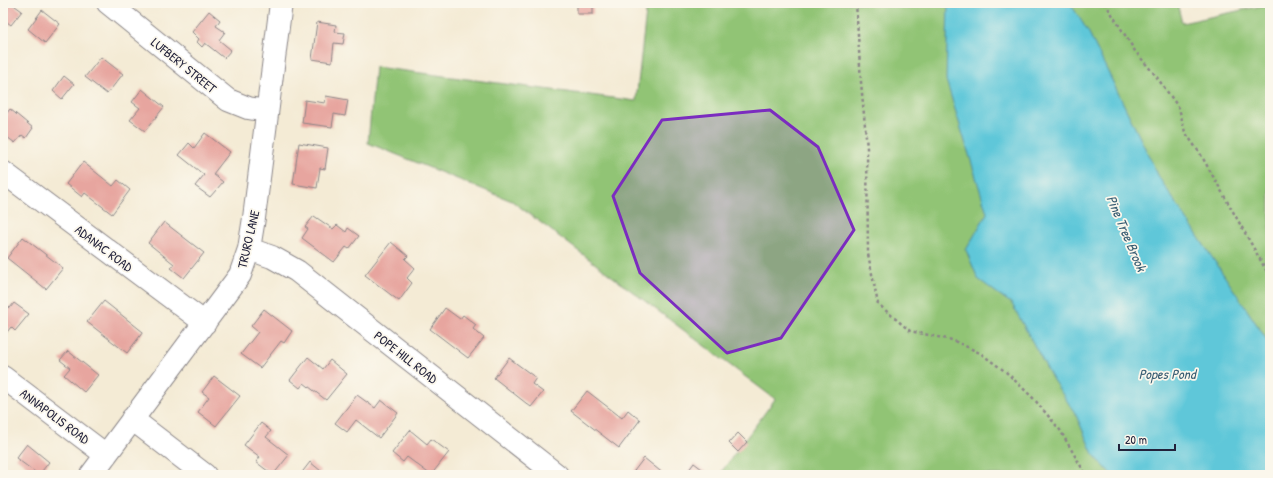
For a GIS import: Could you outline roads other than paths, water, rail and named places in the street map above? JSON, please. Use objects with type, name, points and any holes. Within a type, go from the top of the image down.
[{"type":"street","name":"LUFBERY STREET","points":[[108,3],[228,100],[248,108],[267,111]]},
{"type":"street","name":"TRURO LANE","points":[[91,475],[240,275],[249,249],[255,211],[281,3]]},
{"type":"street","name":"ADANAC ROAD","points":[[3,172],[205,323]]},
{"type":"street","name":"POPE HILL ROAD","points":[[249,249],[272,257],[297,271],[557,475]]},
{"type":"street","name":"ANNAPOLIS ROAD","points":[[3,377],[106,455]]},
{"type":"street","points":[[132,419],[205,475]]},
{"type":"water","name":"Popes Pond","points":[[948,3],[1070,3],[1089,33],[1160,179],[1265,337],[1270,348],[1270,475],[1112,475],[1093,454],[1075,413],[1053,380],[1012,304],[978,279],[966,250],[987,213],[946,80]]},
{"type":"water label","name":"Pine Tree Brook","points":[[1127,233]]}]
